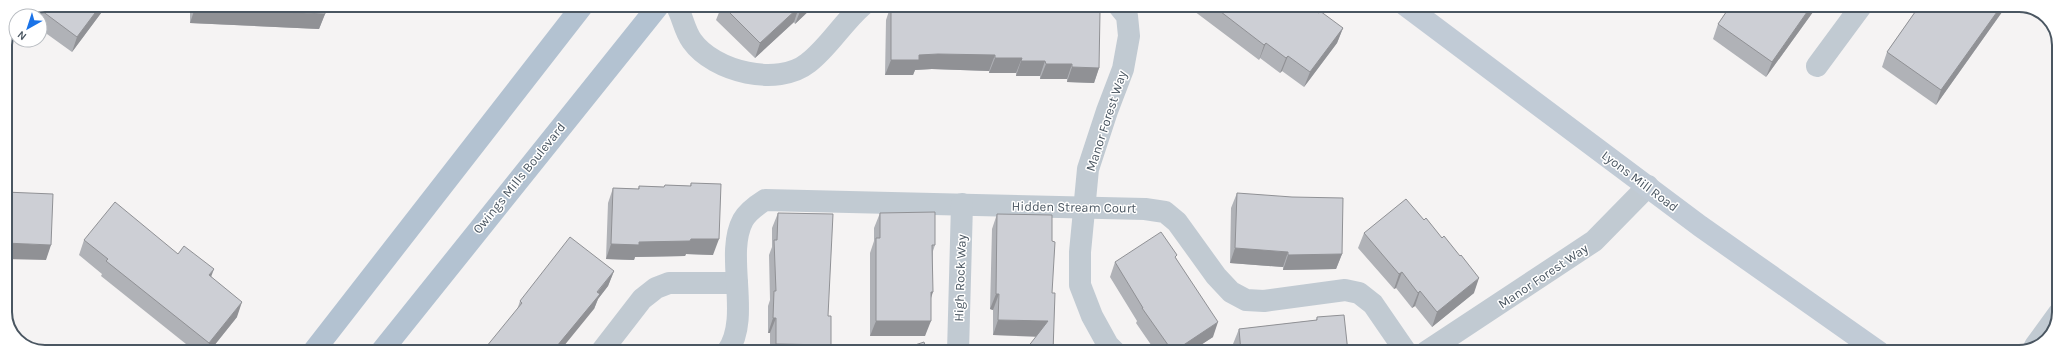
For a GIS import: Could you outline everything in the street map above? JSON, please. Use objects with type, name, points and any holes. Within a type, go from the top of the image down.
[{"type":"main road","points":[[318,345],[578,12]]},
{"type":"main road","name":"Owings Mills Boulevard","points":[[387,345],[653,12]]},
{"type":"main road","name":"Lyons Mill Road","points":[[1414,12],[1700,226],[1869,345]]},
{"type":"street","points":[[679,12],[692,41],[705,54],[724,66],[745,73],[782,75],[796,72],[809,63],[856,12]]},
{"type":"street","name":"Manor Forest Way","points":[[1108,345],[1092,316],[1080,285],[1080,252],[1088,169],[1107,111],[1124,69],[1128,42],[1128,16],[1124,12]]},
{"type":"street","points":[[1817,66],[1857,12]]},
{"type":"street","name":"Manor Forest Way","points":[[1437,345],[1594,241],[1648,186]]},
{"type":"street","name":"Hidden Stream Court","points":[[731,345],[734,340],[736,326],[737,241],[743,220],[754,206],[765,200],[1084,207],[1145,209],[1165,212],[1177,222],[1230,292],[1246,300],[1264,301],[1345,290],[1359,293],[1373,304],[1401,345]]},
{"type":"street","name":"High Rock Way","points":[[958,345],[962,204]]},
{"type":"street","points":[[606,345],[642,299],[656,288],[669,283],[737,284]]},
{"type":"building","points":[[48,12],[96,12],[77,37],[48,15]]},
{"type":"building","points":[[282,12],[325,12],[325,14]]},
{"type":"building","points":[[729,12],[794,12],[760,43]]},
{"type":"building","points":[[891,12],[1100,12],[1099,68],[1072,67],[1072,64],[1046,64],[1045,61],[1021,61],[1022,58],[995,58],[995,55],[938,54],[919,55],[919,60],[891,60]]},
{"type":"building","points":[[1221,12],[1321,12],[1343,28],[1310,72],[1288,56],[1286,58],[1266,43],[1264,45]]},
{"type":"building","points":[[1726,12],[1807,12],[1772,62],[1718,24]]},
{"type":"building","points":[[1915,12],[1997,12],[1941,90],[1887,52]]},
{"type":"building","points":[[691,183],[721,184],[719,239],[639,242],[639,245],[611,244],[613,188],[639,189],[639,186],[664,187],[665,185],[691,186]]},
{"type":"building","points":[[12,192],[53,194],[51,245],[12,243]]},
{"type":"building","points":[[1237,193],[1292,197],[1343,198],[1342,254],[1288,255],[1288,252],[1235,248]]},
{"type":"building","points":[[1406,199],[1424,220],[1426,218],[1442,238],[1444,236],[1479,278],[1437,312],[1420,291],[1418,293],[1402,272],[1399,274],[1364,233]]},
{"type":"building","points":[[115,202],[178,254],[184,246],[214,269],[209,275],[242,302],[209,343],[106,261],[108,259],[84,240]]},
{"type":"building","points":[[935,212],[935,245],[932,245],[933,292],[931,292],[931,321],[876,321],[876,238],[880,238],[880,213]]},
{"type":"building","points":[[778,213],[833,214],[828,316],[831,316],[831,345],[776,344],[776,318],[773,318],[774,291],[776,291],[774,240],[777,240]]},
{"type":"building","points":[[997,214],[1052,215],[1052,241],[1055,242],[1052,293],[1055,293],[1053,345],[1029,345],[1048,321],[998,320],[999,294],[996,294]]},
{"type":"building","points":[[1161,232],[1177,255],[1175,257],[1218,322],[1184,345],[1168,345],[1142,308],[1115,262]]},
{"type":"building","points":[[570,237],[614,271],[597,292],[600,294],[558,345],[488,345],[522,303],[520,301]]},
{"type":"building","points":[[1344,315],[1347,345],[1240,345],[1239,329],[1317,320],[1317,317]]},
{"type":"building","points":[[924,342],[925,345],[915,345]]}]
